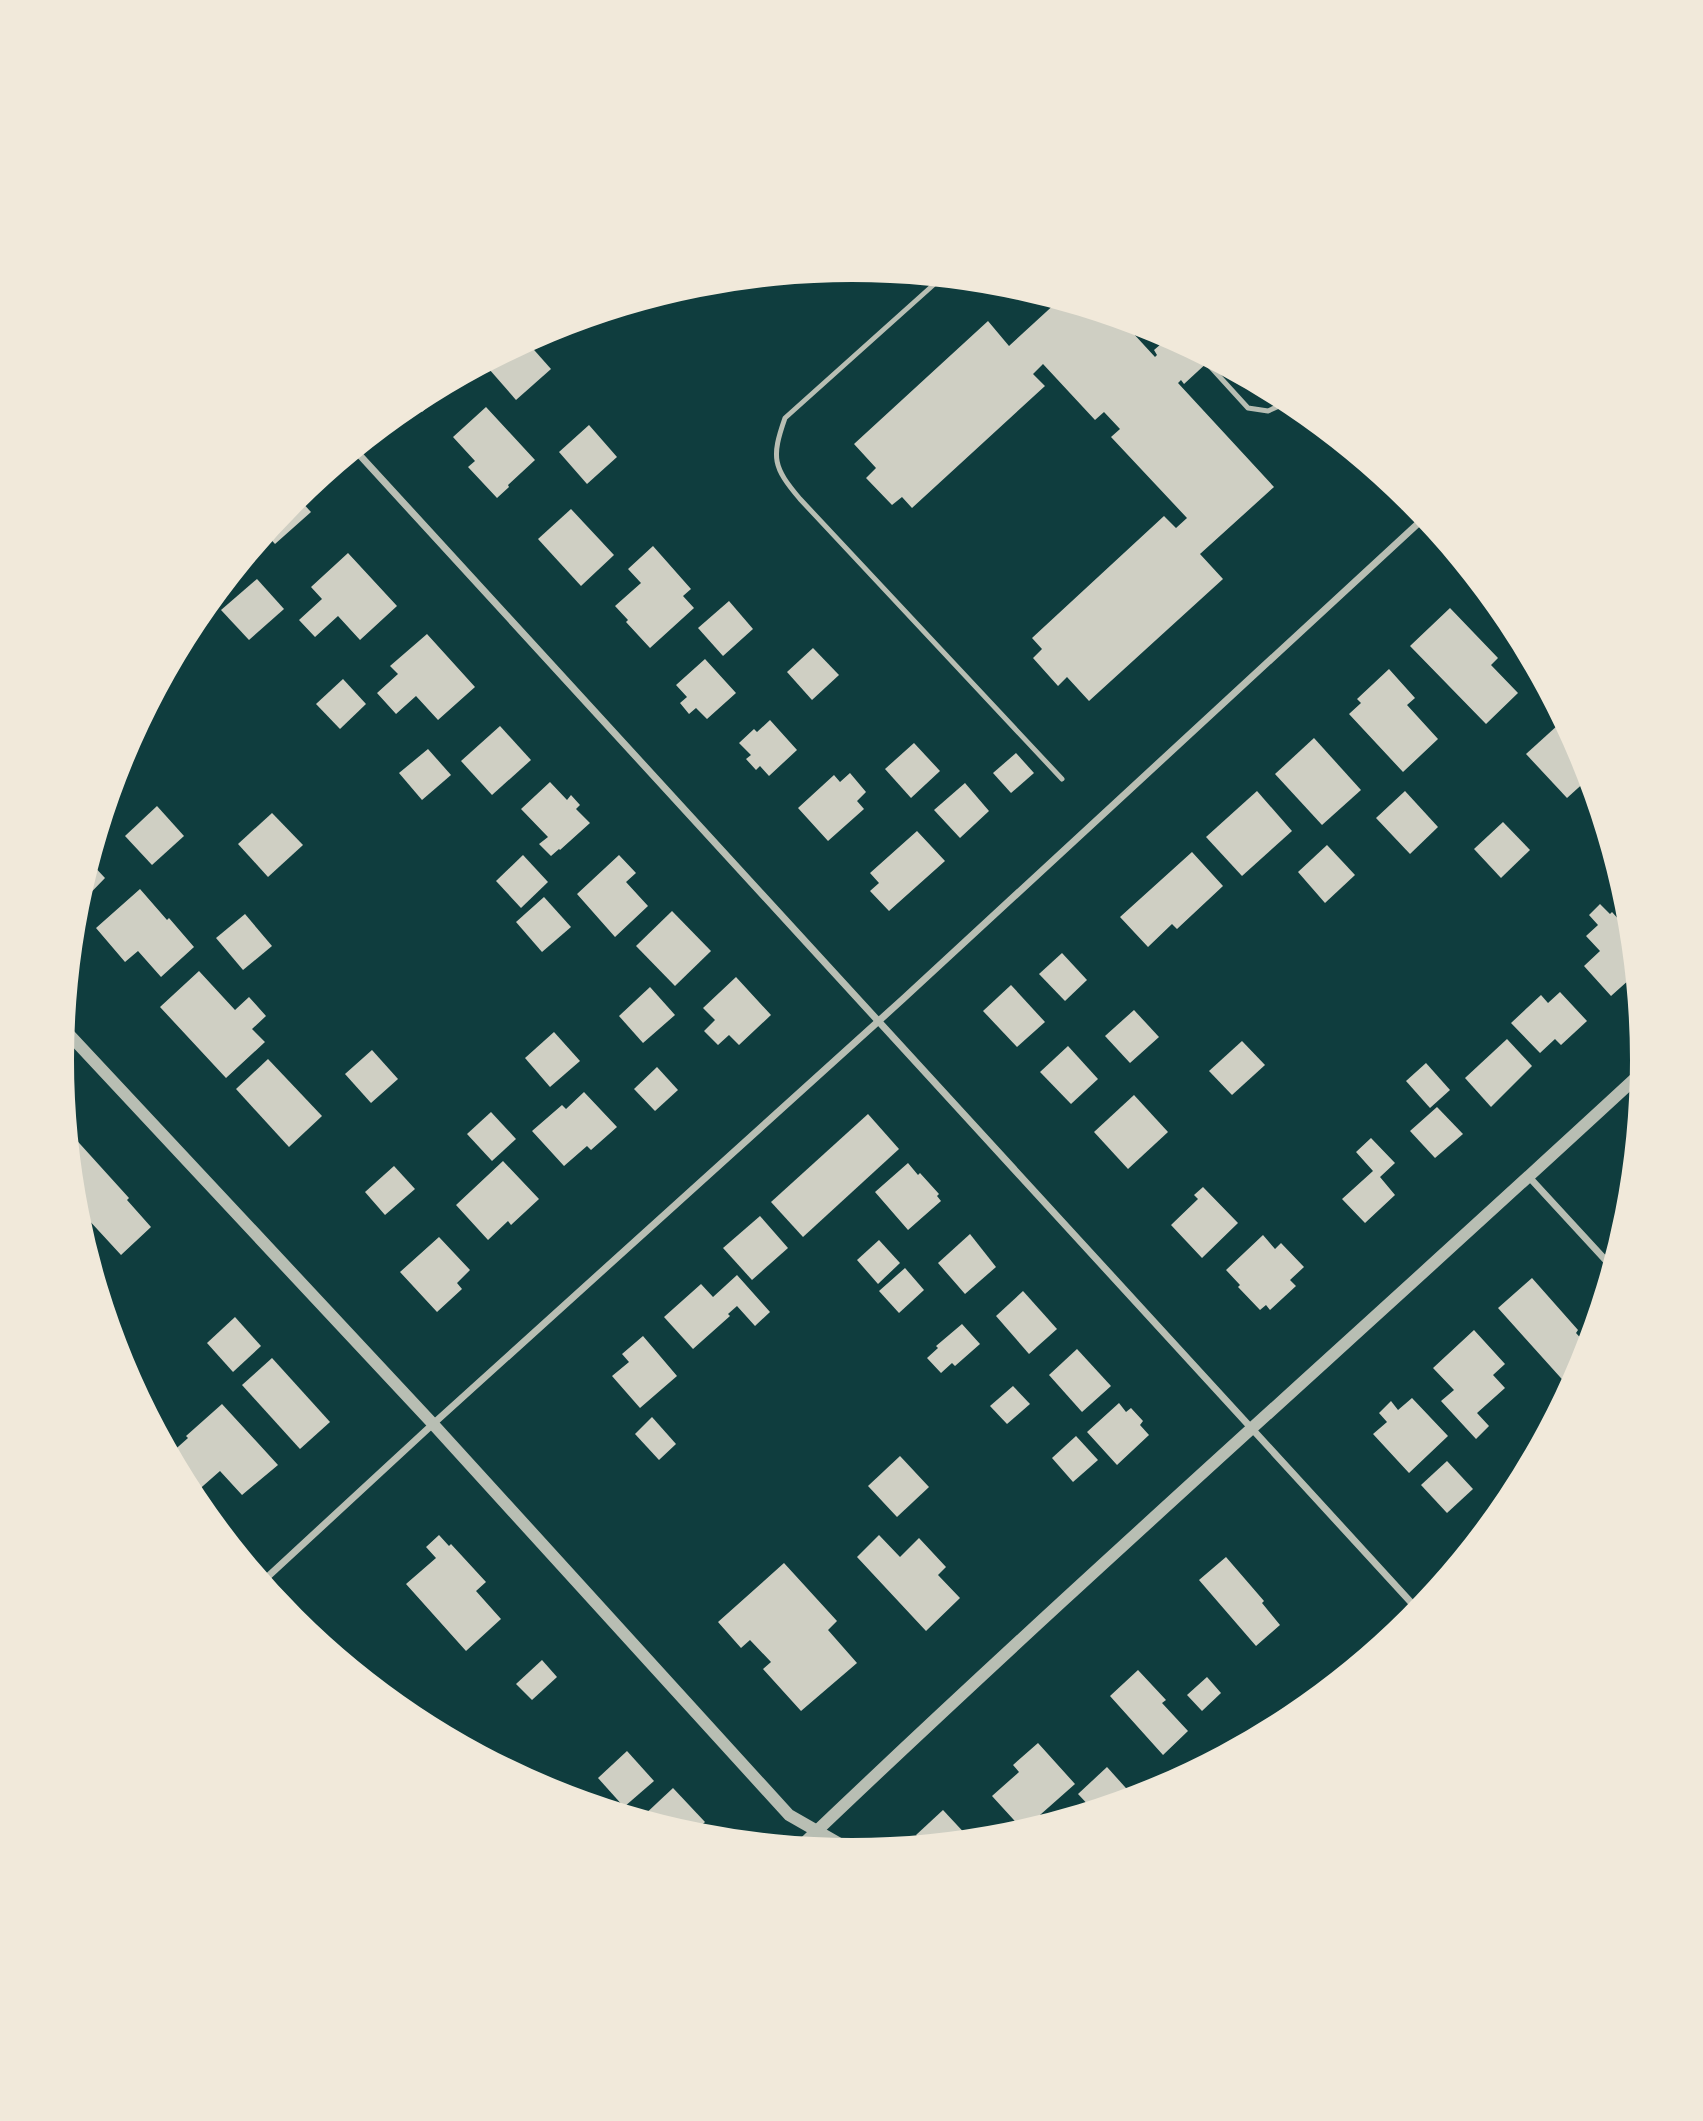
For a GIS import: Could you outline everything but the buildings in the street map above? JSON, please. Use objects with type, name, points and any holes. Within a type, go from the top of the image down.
[{"type":"street","points":[[361,457],[1410,1602]]},
{"type":"street","points":[[269,1575],[879,1020],[1416,525]]},
{"type":"street","points":[[74,1040],[433,1424],[789,1815],[830,1838]]},
{"type":"street","points":[[810,1837],[988,1668],[1629,1084]]},
{"type":"street","points":[[1529,1177],[1604,1258]]},
{"type":"lane","points":[[931,287],[785,418],[777,442],[776,463],[784,480],[800,499],[1062,779]]},
{"type":"lane","points":[[1218,375],[1248,408],[1268,411],[1274,408]]}]
